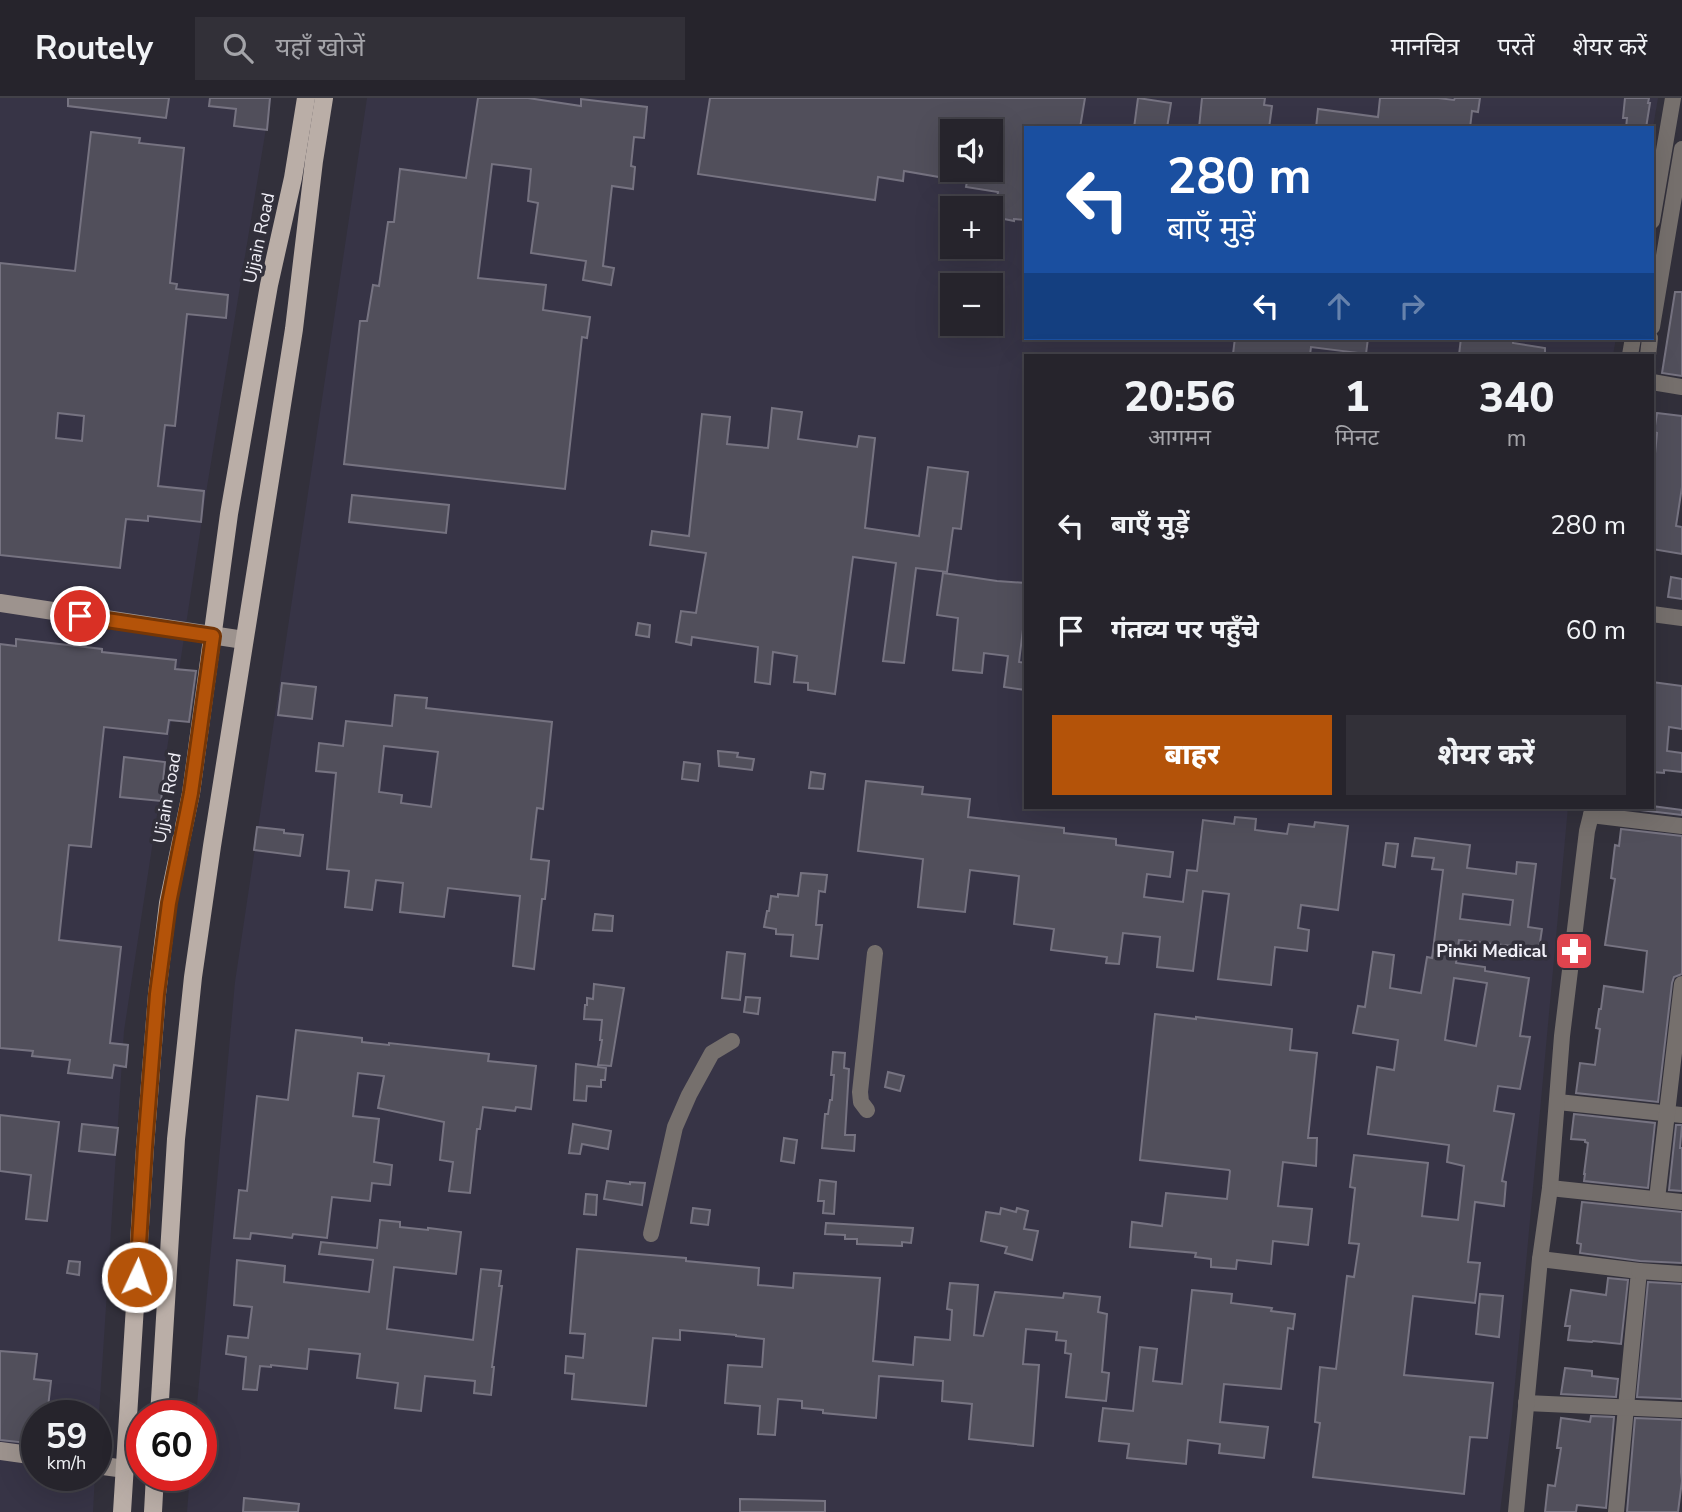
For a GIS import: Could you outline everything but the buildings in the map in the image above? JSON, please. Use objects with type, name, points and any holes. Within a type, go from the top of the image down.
[{"type":"main road","name":"Ujjain Road","points":[[122,1512],[157,994],[169,903],[191,793],[229,514],[306,98]]},
{"type":"main road","points":[[160,1400],[176,1139],[193,977],[294,329],[324,98]]},
{"type":"main road","points":[[153,1512],[154,1491]]},
{"type":"street","points":[[1654,309],[1665,213],[1673,98]]},
{"type":"street","points":[[1665,213],[1682,149]]},
{"type":"street","points":[[1654,382],[1682,387]]},
{"type":"street","points":[[0,603],[244,640]]},
{"type":"street","points":[[1654,614],[1682,618]]},
{"type":"street","points":[[1517,1512],[1540,1259],[1550,1188],[1562,1035],[1590,809],[1682,826]]},
{"type":"street","points":[[867,1110],[861,1102],[860,1091],[876,954]]},
{"type":"street","points":[[1657,1199],[1674,1114],[1682,984]]},
{"type":"street","points":[[651,1234],[674,1127],[679,1115],[712,1053],[732,1041]]},
{"type":"street","points":[[1558,1102],[1674,1114]]},
{"type":"street","points":[[1550,1188],[1682,1202]]},
{"type":"street","points":[[1540,1259],[1682,1275]]},
{"type":"street","points":[[1616,1512],[1639,1271]]},
{"type":"street","points":[[1526,1403],[1682,1410]]},
{"type":"street","points":[[0,1451],[21,1454]]},
{"type":"street","points":[[112,1467],[125,1469]]},
{"type":"shaded area","points":[[0,98],[271,98],[207,487],[124,1031],[100,1400],[21,1400],[21,1491],[94,1491],[93,1512],[0,1512]]},
{"type":"shaded area","points":[[367,98],[1658,98],[1653,126],[1024,126],[1024,340],[1616,340],[1613,354],[1024,354],[1024,809],[1568,809],[1512,1416],[1500,1512],[187,1512],[189,1491],[217,1491],[217,1400],[197,1400],[235,982]]},
{"type":"place","name":"Pinki Medical","points":[[1574,951]]},
{"type":"route","points":[[80,616],[213,636],[191,793],[169,903],[157,994],[137,1277]]}]
